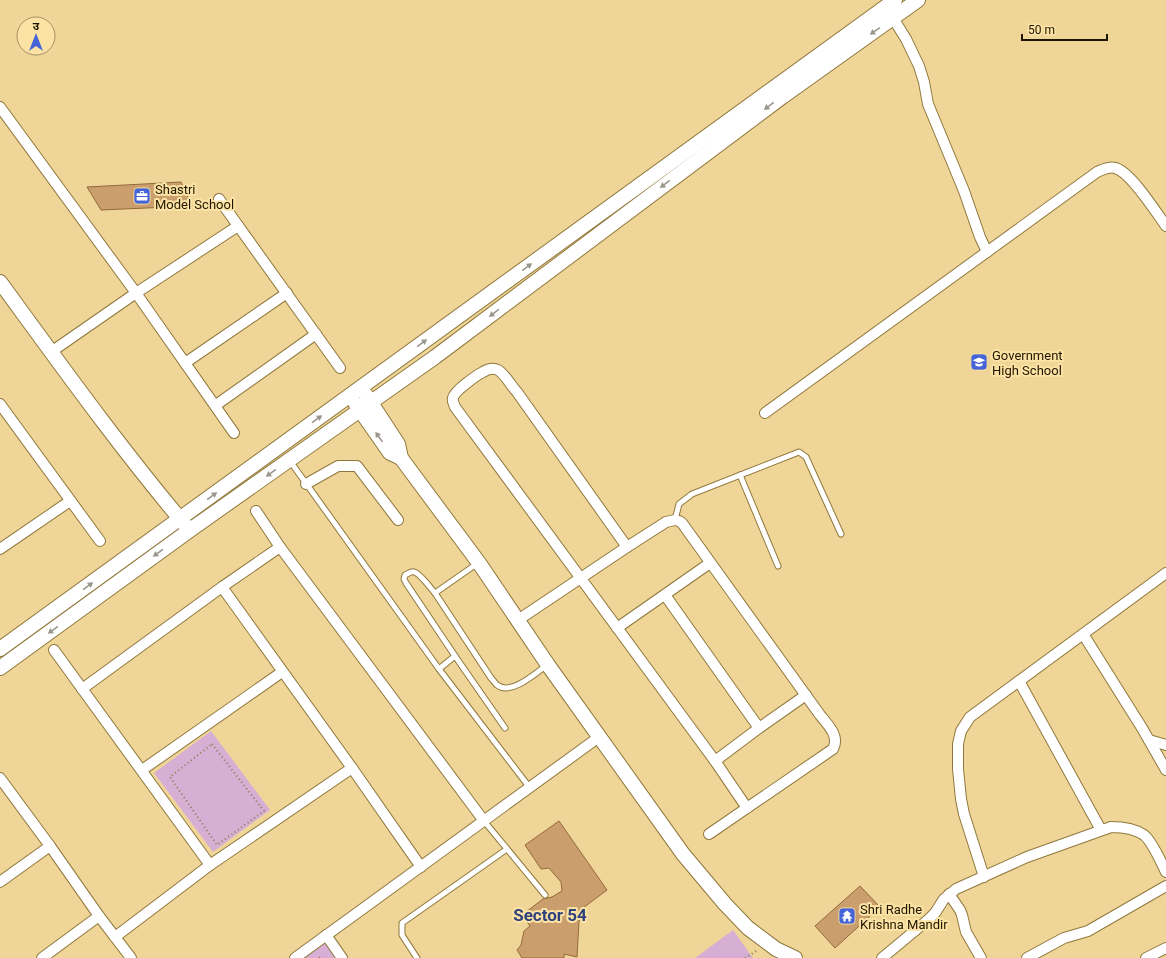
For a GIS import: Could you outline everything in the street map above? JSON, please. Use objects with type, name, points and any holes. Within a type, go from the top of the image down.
[{"type":"main road","points":[[0,649],[895,0]]},
{"type":"main road","points":[[0,668],[190,530],[435,357],[782,97],[918,0]]},
{"type":"main road","points":[[0,282],[51,352],[155,488],[190,530]]},
{"type":"main road","points":[[356,391],[366,406],[398,444],[401,458],[479,563],[548,665],[683,854],[725,904],[748,928],[776,949],[795,958]]},
{"type":"street","points":[[893,18],[906,39],[919,66],[928,104],[964,191],[980,237],[987,252]]},
{"type":"street","points":[[0,107],[136,292],[234,433]]},
{"type":"street","points":[[765,414],[1097,172],[1114,167],[1129,176],[1166,226]]},
{"type":"street","points":[[219,199],[340,368]]},
{"type":"street","points":[[51,352],[136,292],[238,226]]},
{"type":"street","points":[[185,363],[287,293]]},
{"type":"street","points":[[216,405],[316,334]]},
{"type":"street","points":[[627,547],[502,373],[498,370],[492,369],[483,371],[455,393],[452,399],[455,407],[715,761],[747,808]]},
{"type":"street","points":[[0,404],[100,541]]},
{"type":"street","points":[[306,484],[338,466],[357,466],[398,520]]},
{"type":"street","points":[[0,549],[70,501]]},
{"type":"street","points":[[256,511],[280,547],[484,821]]},
{"type":"street","points":[[518,620],[666,522],[675,520],[682,523],[831,730],[835,738],[833,749],[709,834]]},
{"type":"street","points":[[82,689],[222,587],[280,547]]},
{"type":"street","points":[[617,628],[710,563]]},
{"type":"street","points":[[984,877],[964,814],[961,799],[958,769],[958,744],[961,731],[970,717],[1166,573]]},
{"type":"street","points":[[222,587],[421,867]]},
{"type":"street","points":[[665,595],[759,728]]},
{"type":"street","points":[[1082,634],[1149,740],[1166,770]]},
{"type":"street","points":[[54,650],[210,865]]},
{"type":"street","points":[[142,770],[282,672]]},
{"type":"street","points":[[1019,681],[1101,830]]},
{"type":"street","points":[[715,761],[806,695]]},
{"type":"street","points":[[295,958],[599,737]]},
{"type":"street","points":[[1149,740],[1166,745]]},
{"type":"street","points":[[115,937],[210,865],[352,768]]},
{"type":"street","points":[[0,778],[131,958]]},
{"type":"street","points":[[882,958],[935,914],[944,899],[956,889],[1027,857],[1111,826],[1123,827],[1144,835],[1149,840],[1166,872]]},
{"type":"street","points":[[0,882],[50,846]]},
{"type":"street","points":[[1027,958],[1064,938],[1088,931],[1166,886]]},
{"type":"street","points":[[950,894],[960,910],[966,932],[981,958]]},
{"type":"street","points":[[42,958],[99,916]]},
{"type":"street","points":[[326,935],[342,958]]},
{"type":"street","points":[[1146,958],[1166,948]]},
{"type":"lane","points":[[675,520],[679,504],[692,494],[799,452],[806,457],[841,534]]},
{"type":"lane","points":[[289,460],[439,669],[530,788]]},
{"type":"lane","points":[[740,476],[778,566]]},
{"type":"lane","points":[[435,593],[479,563]]},
{"type":"lane","points":[[505,728],[406,583],[404,579],[405,575],[411,572],[418,574],[435,593],[491,678],[498,686],[504,688],[516,686],[548,665]]},
{"type":"lane","points":[[439,669],[455,656]]},
{"type":"lane","points":[[484,821],[545,895]]},
{"type":"lane","points":[[418,958],[402,935],[402,923],[507,849]]},
{"type":"path","points":[[212,744],[264,811],[217,845],[170,778],[212,744]]},
{"type":"shaded area","points":[[211,731],[270,810],[213,852],[154,773]]},
{"type":"shaded area","points":[[733,930],[753,958],[695,958]]},
{"type":"shaded area","points":[[326,935],[342,958],[295,958]]},
{"type":"building","points":[[181,182],[192,206],[101,210],[87,187]]},
{"type":"building","points":[[559,821],[607,890],[583,908],[583,917],[579,921],[577,957],[564,954],[564,958],[522,958],[517,950],[521,945],[524,931],[530,926],[522,915],[543,899],[552,897],[562,891],[561,882],[549,868],[541,869],[525,845]]},
{"type":"building","points":[[860,886],[880,907],[835,948],[815,926]]},
{"type":"place","name":"Shastri Model School","points":[[142,196]]},
{"type":"place","name":"Government High School","points":[[979,362]]},
{"type":"place","name":"Shri Radhe Krishna Mandir","points":[[847,916]]},
{"type":"district","name":"Sector 54","points":[[550,915]]}]
